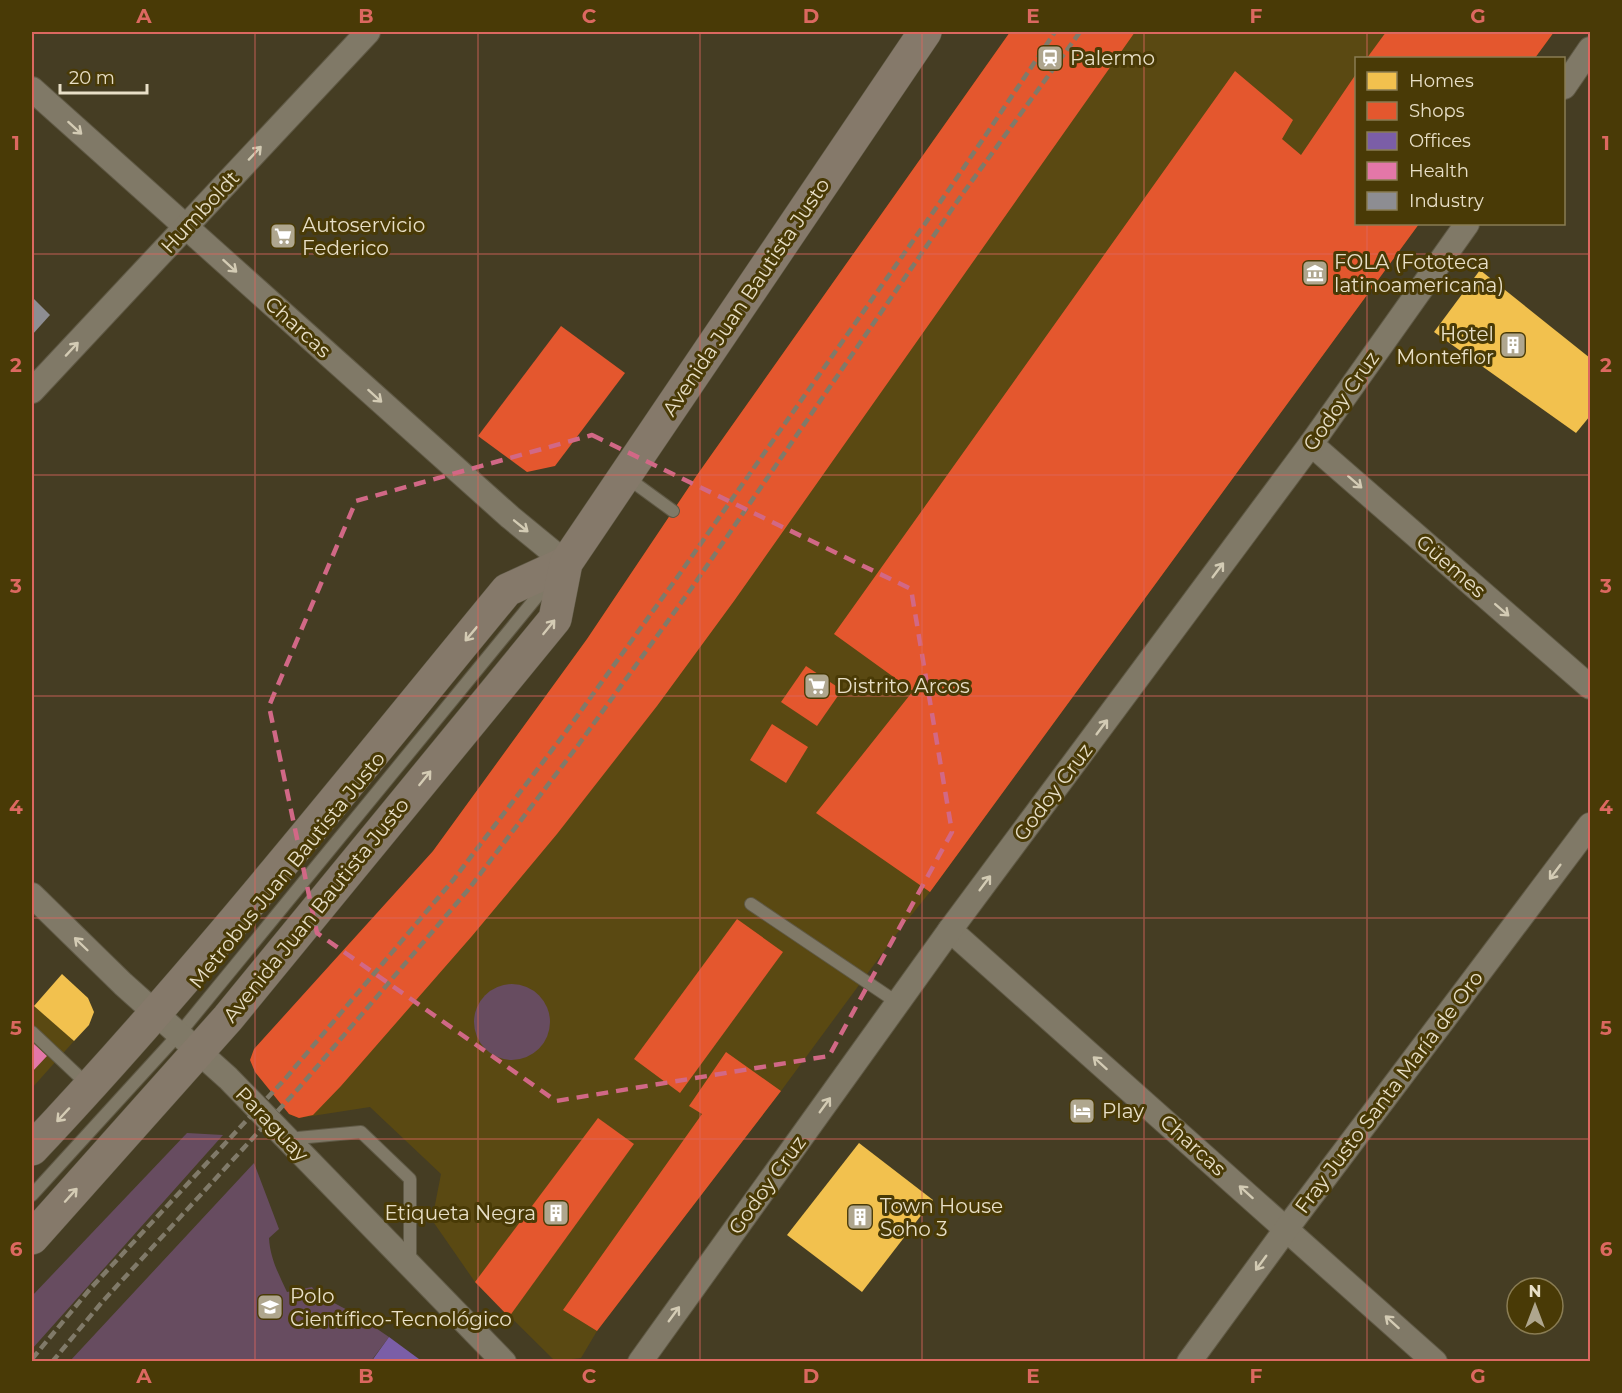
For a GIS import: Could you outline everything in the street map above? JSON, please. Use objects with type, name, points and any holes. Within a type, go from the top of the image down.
[{"type":"main road","name":"Avenida Juan Bautista Justo","points":[[32,1238],[189,1043],[228,1018],[555,619],[566,562],[925,32]]},
{"type":"main road","points":[[32,1149],[206,956],[507,590],[566,562]]},
{"type":"street","name":"Humboldt","points":[[32,391],[368,32]]},
{"type":"street","points":[[1565,84],[1590,49]]},
{"type":"street","name":"Charcas","points":[[32,89],[510,517],[566,562]]},
{"type":"street","name":"Godoy Cruz","points":[[640,1362],[950,930],[1311,444],[1466,225]]},
{"type":"street","name":"Güemes","points":[[1311,444],[1590,687]]},
{"type":"street","name":"Fray Justo Santa María de Oro","points":[[1190,1362],[1287,1228],[1590,825]]},
{"type":"street","name":"Paraguay","points":[[32,895],[123,984],[228,1078],[504,1362]]},
{"type":"street","name":"Charcas","points":[[950,930],[1435,1362]]},
{"type":"lane","points":[[625,476],[673,511]]},
{"type":"lane","points":[[751,904],[898,1003]]},
{"type":"lane","points":[[32,1032],[90,1087]]},
{"type":"lane","points":[[32,1195],[189,1043]]},
{"type":"lane","points":[[286,1139],[361,1132],[410,1179],[410,1266]]},
{"type":"highlighted area","points":[[592,435],[911,589],[952,832],[829,1056],[556,1101],[317,933],[269,706],[356,501]]},
{"type":"shaded area","name":"Distrito Arcos","points":[[1010,32],[1554,32],[1536,57],[1355,57],[1355,225],[1418,225],[930,892],[597,1331],[581,1358],[555,1361],[475,1282],[432,1220],[441,1174],[370,1107],[299,1118],[289,1114],[433,851],[587,639],[697,475]]},
{"type":"shaded area","points":[[520,984],[533,990],[544,1001],[550,1014],[548,1037],[533,1054],[520,1060],[504,1060],[491,1054],[476,1037],[474,1014],[480,1001],[497,986]]},
{"type":"shaded area","points":[[32,1004],[74,1041],[32,1088]]},
{"type":"shaded area","points":[[187,1133],[223,1135],[32,1349],[32,1296]]},
{"type":"shaded area","points":[[254,1163],[279,1229],[269,1238],[275,1266],[287,1292],[312,1287],[317,1294],[355,1314],[389,1337],[371,1361],[70,1361]]},
{"type":"building: Homes","name":"Hotel Monteflor","points":[[1480,270],[1590,358],[1590,416],[1576,433],[1434,332]]},
{"type":"building: Homes","points":[[62,974],[88,998],[94,1012],[89,1025],[74,1041],[34,1006]]},
{"type":"building: Homes","name":"Town House Soho 3","points":[[859,1143],[933,1200],[862,1292],[787,1235]]},
{"type":"building: Shops","points":[[1010,32],[1135,32],[734,601],[657,706],[557,834],[472,936],[341,1086],[313,1115],[299,1118],[289,1114],[255,1072],[250,1060],[254,1049],[433,851],[587,639],[697,475]]},
{"type":"building: Shops","points":[[1386,32],[1554,32],[1536,57],[1368,57]]},
{"type":"building: Shops","points":[[1235,71],[1293,120],[1282,139],[1301,155],[1355,75],[1355,225],[1418,225],[930,892],[816,813],[913,691],[834,634]]},
{"type":"building: Shops","points":[[561,326],[625,373],[555,466],[527,472],[478,436]]},
{"type":"building: Shops","points":[[806,666],[842,690],[817,726],[781,702]]},
{"type":"building: Shops","points":[[772,724],[808,747],[786,783],[750,760]]},
{"type":"building: Shops","points":[[737,919],[783,952],[680,1093],[634,1059]]},
{"type":"building: Shops","points":[[726,1052],[781,1091],[597,1331],[563,1310],[702,1114],[689,1106]]},
{"type":"building: Shops","name":"Etiqueta Negra","points":[[598,1118],[634,1144],[509,1317],[475,1282]]},
{"type":"building: Offices","points":[[389,1337],[423,1362],[371,1362]]},
{"type":"building: Health","points":[[32,1042],[47,1056],[32,1072]]},
{"type":"building: Industry","points":[[32,297],[50,315],[32,335]]},
{"type":"railway","points":[[32,1359],[90,1289],[285,1079],[454,879],[565,733],[676,579],[950,188],[1055,32]]},
{"type":"railway","points":[[52,1362],[103,1301],[298,1089],[468,890],[579,744],[691,589],[961,196],[1080,32]]},
{"type":"place","name":"Palermo","points":[[1050,58]]},
{"type":"place","name":"Autoservicio Federico","points":[[283,236]]},
{"type":"place","name":"FOLA (Fototeca latinoamericana)","points":[[1315,273]]},
{"type":"place","name":"Hotel Monteflor","points":[[1513,345]]},
{"type":"place","name":"Distrito Arcos","points":[[817,686]]},
{"type":"place","name":"Play","points":[[1082,1111]]},
{"type":"place","name":"Etiqueta Negra","points":[[556,1213]]},
{"type":"place","name":"Town House Soho 3","points":[[860,1217]]},
{"type":"place","name":"Polo Científico-Tecnológico","points":[[270,1307]]}]
